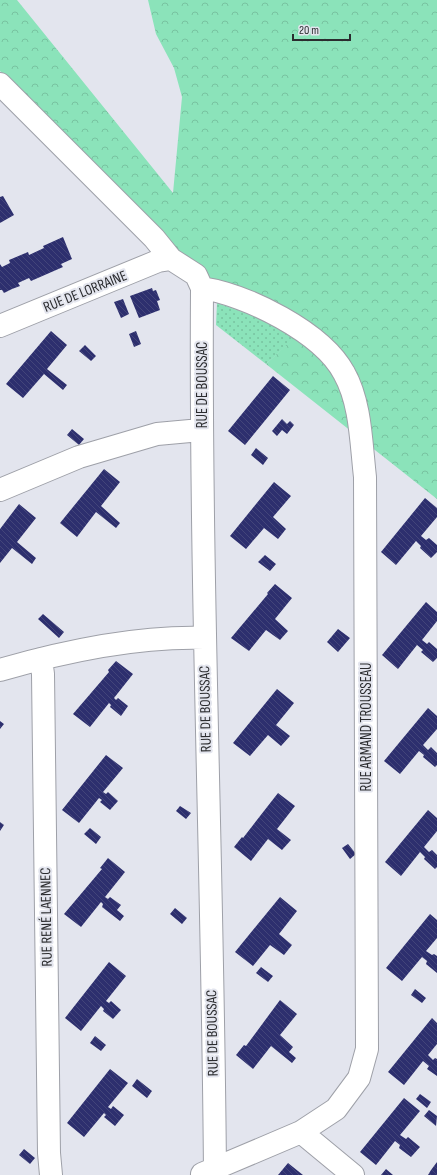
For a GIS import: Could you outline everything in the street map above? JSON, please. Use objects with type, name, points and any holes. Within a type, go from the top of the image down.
[{"type":"street","points":[[0,84],[154,238],[171,259],[196,275],[202,288]]},
{"type":"street","name":"RUE DE LORRAINE","points":[[0,326],[158,261],[171,259]]},
{"type":"street","name":"RUE DE BOUSSAC","points":[[202,288],[201,430],[210,1173]]},
{"type":"street","name":"RUE ARMAND TROUSSEAU","points":[[202,288],[222,291],[258,304],[314,338],[332,355],[345,373],[353,395],[365,477],[368,1049],[359,1078],[336,1109],[301,1132],[210,1173]]},
{"type":"street","points":[[0,490],[79,457],[156,434],[201,430]]},
{"type":"street","points":[[0,670],[108,645],[182,637],[204,638]]},
{"type":"street","name":"RUE RENÉ LAENNEC","points":[[41,660],[43,674],[50,1175]]},
{"type":"street","points":[[301,1132],[353,1175]]},
{"type":"green space","points":[[0,0],[17,0],[173,193],[182,97],[174,68],[156,34],[148,0],[437,0],[437,499],[266,364],[293,339],[268,321],[217,303],[209,276],[194,262],[176,253],[0,71]]},
{"type":"green space","points":[[217,303],[268,321],[294,339],[266,364],[216,325]]},
{"type":"building","points":[[3,196],[14,215],[0,223],[0,197]]},
{"type":"building","points":[[63,237],[72,259],[61,264],[63,267],[31,281],[29,278],[18,283],[20,286],[4,293],[0,290],[0,264],[2,267],[10,263],[9,260],[28,252],[29,255],[44,248],[43,246]]},
{"type":"building","points":[[152,288],[153,291],[156,290],[160,300],[157,301],[160,310],[139,318],[130,296]]},
{"type":"building","points":[[123,299],[129,314],[121,318],[114,302]]},
{"type":"building","points":[[51,331],[67,345],[47,369],[67,385],[63,390],[44,374],[23,398],[6,384]]},
{"type":"building","points":[[136,331],[141,344],[134,347],[129,334]]},
{"type":"building","points":[[85,345],[96,356],[91,361],[79,351]]},
{"type":"building","points":[[273,376],[290,390],[245,445],[228,431]]},
{"type":"building","points":[[282,419],[287,424],[290,421],[294,425],[287,434],[282,430],[277,436],[272,431]]},
{"type":"building","points":[[72,429],[84,439],[79,445],[67,435]]},
{"type":"building","points":[[256,448],[268,458],[263,465],[251,455]]},
{"type":"building","points":[[104,469],[120,482],[101,506],[120,523],[116,528],[96,512],[77,537],[60,523]]},
{"type":"building","points":[[274,482],[291,496],[273,517],[286,529],[278,539],[264,528],[246,549],[230,536]]},
{"type":"building","points":[[425,498],[437,508],[437,517],[421,536],[426,540],[429,538],[437,545],[437,552],[431,558],[420,548],[421,546],[416,541],[396,565],[381,552]]},
{"type":"building","points":[[19,504],[36,518],[17,542],[36,558],[32,564],[12,548],[0,563],[0,529]]},
{"type":"building","points":[[265,555],[276,564],[270,571],[258,562]]},
{"type":"building","points":[[275,584],[292,598],[275,619],[288,631],[280,640],[266,630],[249,651],[231,638]]},
{"type":"building","points":[[426,602],[437,612],[437,621],[422,640],[427,644],[429,642],[437,649],[437,658],[433,662],[421,652],[423,650],[417,645],[398,669],[382,655]]},
{"type":"building","points":[[43,614],[64,632],[59,638],[38,619]]},
{"type":"building","points":[[338,629],[350,638],[338,652],[327,642]]},
{"type":"building","points":[[116,661],[133,674],[114,698],[116,700],[118,698],[128,706],[121,716],[110,707],[111,705],[109,703],[90,727],[73,714],[109,672],[108,670]]},
{"type":"building","points":[[277,689],[294,703],[276,725],[290,736],[281,746],[268,735],[250,756],[233,743]]},
{"type":"building","points":[[428,708],[437,716],[437,729],[423,745],[428,750],[431,747],[437,753],[437,765],[435,767],[423,757],[424,755],[419,751],[400,774],[384,761]]},
{"type":"building","points":[[0,721],[4,724],[0,729]]},
{"type":"building","points":[[106,755],[123,768],[103,792],[106,794],[108,792],[118,801],[110,810],[100,802],[102,800],[99,798],[79,823],[62,810]]},
{"type":"building","points":[[278,793],[295,806],[277,829],[291,840],[282,850],[268,839],[251,861],[234,847],[242,837],[243,838]]},
{"type":"building","points":[[180,806],[191,813],[186,819],[176,811]]},
{"type":"building","points":[[428,810],[437,818],[437,831],[424,847],[429,852],[432,850],[437,855],[437,867],[435,869],[424,859],[425,857],[420,852],[401,876],[385,862]]},
{"type":"building","points":[[0,822],[4,825],[0,831]]},
{"type":"building","points":[[90,828],[101,837],[96,844],[84,834]]},
{"type":"building","points":[[348,844],[356,854],[350,859],[342,848]]},
{"type":"building","points":[[108,858],[125,872],[105,897],[108,899],[110,897],[121,905],[117,910],[124,916],[120,921],[102,907],[103,904],[101,902],[81,927],[64,914],[102,869],[100,868]]},
{"type":"building","points":[[280,897],[297,911],[279,934],[292,945],[284,955],[270,945],[253,966],[235,952]]},
{"type":"building","points":[[175,908],[187,918],[182,924],[170,914]]},
{"type":"building","points":[[430,914],[437,920],[437,938],[426,951],[437,956],[437,973],[426,964],[427,961],[422,957],[402,981],[386,968]]},
{"type":"building","points":[[109,962],[126,976],[106,1001],[109,1003],[111,1001],[121,1010],[113,1019],[103,1011],[104,1009],[101,1006],[81,1031],[65,1018]]},
{"type":"building","points":[[261,967],[273,976],[268,982],[256,973]]},
{"type":"building","points":[[415,989],[426,998],[422,1003],[411,995]]},
{"type":"building","points":[[280,1000],[297,1014],[280,1035],[293,1047],[289,1052],[296,1058],[292,1063],[271,1046],[253,1069],[236,1055],[244,1045],[246,1046]]},
{"type":"building","points":[[432,1018],[437,1023],[437,1044],[428,1055],[433,1060],[435,1058],[437,1059],[437,1076],[427,1069],[429,1066],[423,1061],[404,1085],[388,1072]]},
{"type":"building","points":[[95,1036],[106,1045],[101,1051],[90,1043]]},
{"type":"building","points":[[110,1069],[128,1083],[108,1107],[111,1109],[113,1106],[124,1115],[115,1126],[104,1117],[106,1115],[104,1113],[84,1137],[67,1123]]},
{"type":"building","points":[[137,1079],[152,1091],[147,1098],[132,1086]]},
{"type":"building","points":[[420,1094],[431,1102],[427,1108],[416,1099]]},
{"type":"building","points":[[404,1098],[420,1111],[400,1135],[406,1139],[408,1137],[420,1147],[411,1157],[399,1148],[400,1145],[395,1141],[376,1165],[360,1152]]},
{"type":"building","points":[[429,1110],[437,1116],[436,1126],[424,1116]]},
{"type":"building","points":[[24,1149],[35,1158],[30,1164],[19,1155]]},
{"type":"building","points":[[437,1162],[437,1175],[428,1175],[431,1170]]},
{"type":"building","points":[[288,1163],[303,1175],[278,1175]]},
{"type":"building","points":[[386,1169],[393,1175],[381,1175]]}]
